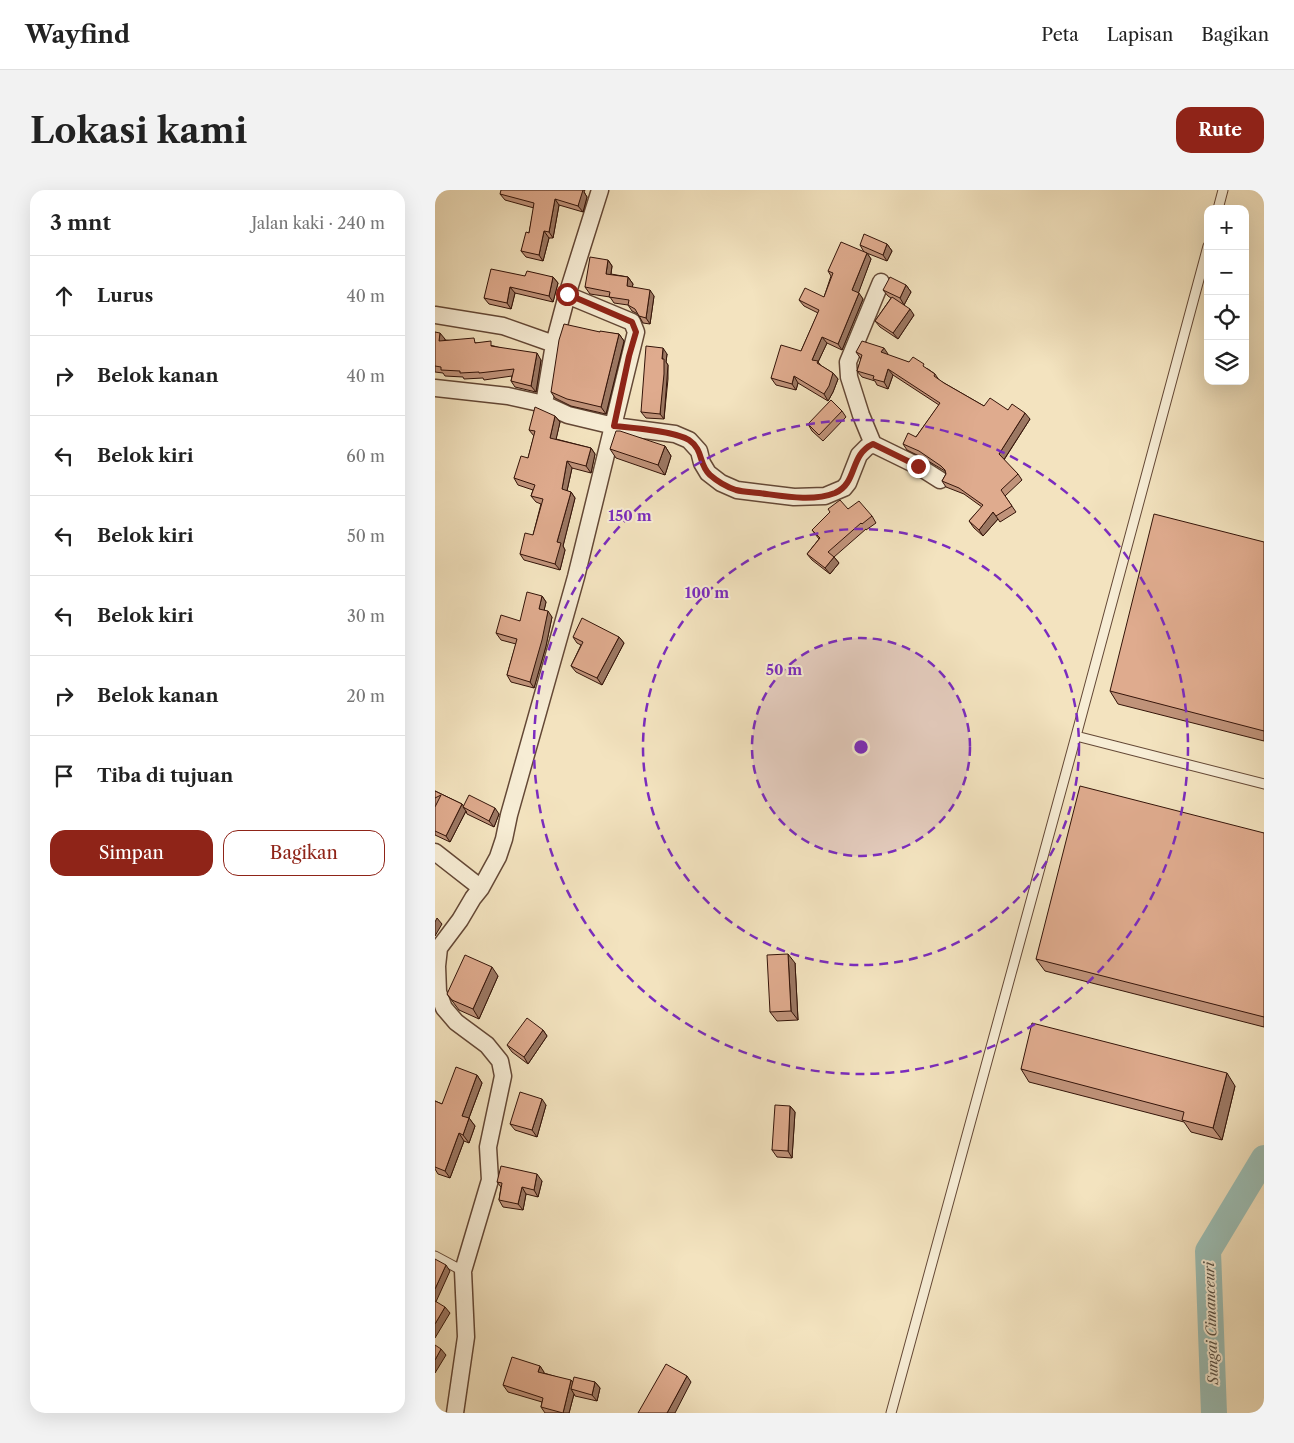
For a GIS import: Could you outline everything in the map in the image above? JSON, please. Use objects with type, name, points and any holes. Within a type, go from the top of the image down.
[{"type":"street","points":[[544,404],[554,344],[567,294],[601,190]]},
{"type":"street","points":[[881,282],[848,362],[849,377],[873,444],[918,466],[940,480]]},
{"type":"street","points":[[455,1413],[465,1337],[463,1271],[490,1180],[488,1146],[503,1076],[501,1061],[487,1045],[456,1022],[444,1008],[438,992],[437,966],[439,948],[481,888],[498,857],[505,839],[509,815],[576,578],[636,332],[632,322],[567,294]]},
{"type":"street","points":[[435,316],[503,326],[554,344]]},
{"type":"street","points":[[435,388],[508,396],[544,404],[568,415],[614,426],[675,434],[689,440],[699,450],[702,463],[708,474],[721,483],[737,490],[793,497],[825,496],[844,488],[848,483],[859,455],[873,444]]},
{"type":"street","points":[[435,852],[481,888]]},
{"type":"lane","points":[[1219,205],[1223,190]]},
{"type":"lane","points":[[891,1413],[1207,250]]},
{"type":"lane","points":[[1076,736],[1264,784]]},
{"type":"lane","points":[[435,1256],[463,1271]]},
{"type":"building","points":[[501,190],[583,190],[578,206],[555,199],[549,232],[544,231],[539,255],[521,251],[526,232],[529,233],[534,203],[500,194]]},
{"type":"building","points":[[864,234],[887,244],[883,255],[860,245]]},
{"type":"building","points":[[841,242],[867,253],[852,290],[859,293],[838,344],[822,337],[812,360],[818,361],[817,363],[833,373],[829,386],[824,394],[794,376],[792,384],[771,378],[781,345],[801,351],[819,310],[799,300],[805,288],[824,297],[833,273],[828,271]]},
{"type":"building","points":[[590,257],[608,260],[606,274],[628,277],[627,286],[650,290],[646,318],[639,316],[635,309],[628,305],[629,300],[609,297],[610,292],[585,287]]},
{"type":"building","points":[[491,269],[525,276],[527,271],[553,277],[549,296],[510,287],[507,303],[484,298]]},
{"type":"building","points":[[890,277],[906,285],[900,298],[883,290]]},
{"type":"building","points":[[892,297],[910,309],[893,333],[875,321]]},
{"type":"building","points":[[564,324],[619,334],[601,407],[567,399],[551,392],[559,340]]},
{"type":"building","points":[[435,332],[440,333],[439,341],[474,338],[475,343],[491,341],[491,346],[537,353],[531,386],[511,381],[514,369],[479,373],[441,370],[441,367],[435,366]]},
{"type":"building","points":[[862,341],[884,348],[881,352],[909,362],[913,357],[924,364],[923,366],[944,383],[984,406],[990,398],[1008,410],[1012,404],[1025,413],[999,454],[1018,474],[1001,490],[1012,506],[996,516],[993,512],[979,530],[969,521],[983,505],[959,488],[942,481],[946,474],[941,466],[919,451],[903,444],[908,433],[916,437],[940,403],[888,369],[884,382],[873,379],[874,376],[857,371],[862,355],[856,352]]},
{"type":"building","points":[[646,346],[663,348],[664,374],[660,414],[641,412]]},
{"type":"building","points":[[831,400],[842,411],[819,435],[808,424]]},
{"type":"building","points":[[535,407],[555,416],[550,438],[591,448],[586,466],[567,461],[562,489],[571,492],[557,542],[561,543],[555,564],[520,554],[525,533],[533,535],[543,499],[531,496],[535,485],[514,478],[521,456],[528,458],[535,431],[529,430]]},
{"type":"building","points":[[616,431],[665,446],[658,465],[610,449]]},
{"type":"building","points":[[840,500],[848,509],[859,501],[872,516],[861,523],[828,552],[834,557],[825,568],[807,554],[820,538],[812,530],[830,512],[828,509]]},
{"type":"building","points":[[1154,514],[1264,542],[1264,731],[1110,691]]},
{"type":"building","points":[[527,592],[542,596],[539,609],[548,611],[530,682],[507,675],[517,639],[496,633],[501,615],[520,621]]},
{"type":"building","points":[[582,618],[619,637],[597,678],[571,666],[583,642],[573,637]]},
{"type":"building","points":[[1080,786],[1264,833],[1264,1017],[1036,959]]},
{"type":"building","points":[[435,791],[462,804],[446,836],[435,831],[435,807],[441,795],[435,798]]},
{"type":"building","points":[[469,795],[495,808],[489,821],[463,807]]},
{"type":"building","points":[[788,954],[791,1011],[770,1012],[767,955]]},
{"type":"building","points":[[465,955],[492,967],[473,1009],[452,1000],[447,994]]},
{"type":"building","points":[[527,1018],[543,1030],[524,1057],[507,1045]]},
{"type":"building","points":[[1032,1023],[1227,1073],[1213,1128],[1182,1120],[1184,1112],[1021,1069]]},
{"type":"building","points":[[456,1067],[477,1075],[462,1116],[469,1118],[463,1135],[459,1133],[445,1171],[435,1167],[435,1101],[442,1104]]},
{"type":"building","points":[[520,1092],[542,1099],[532,1130],[510,1124]]},
{"type":"building","points":[[775,1105],[790,1106],[788,1151],[772,1150]]},
{"type":"building","points":[[501,1166],[537,1174],[534,1190],[522,1187],[518,1204],[499,1200],[502,1183],[497,1182]]},
{"type":"building","points":[[435,1259],[446,1265],[435,1289]]},
{"type":"building","points":[[435,1301],[445,1307],[435,1324]]},
{"type":"building","points":[[435,1345],[441,1349],[435,1360]]},
{"type":"building","points":[[512,1357],[540,1366],[538,1372],[571,1380],[563,1413],[541,1407],[543,1398],[503,1385]]},
{"type":"building","points":[[666,1364],[687,1376],[667,1413],[638,1413]]},
{"type":"building","points":[[574,1377],[595,1382],[592,1395],[571,1389]]},
{"type":"waterway","name":"Sungai Cimanceuri","points":[[1214,1413],[1208,1251],[1264,1158]]},
{"type":"route","points":[[567,294],[632,322],[636,332],[614,426],[675,434],[689,440],[699,450],[702,463],[708,474],[721,483],[737,490],[793,497],[825,496],[844,488],[848,483],[859,455],[873,444],[918,466]]}]
